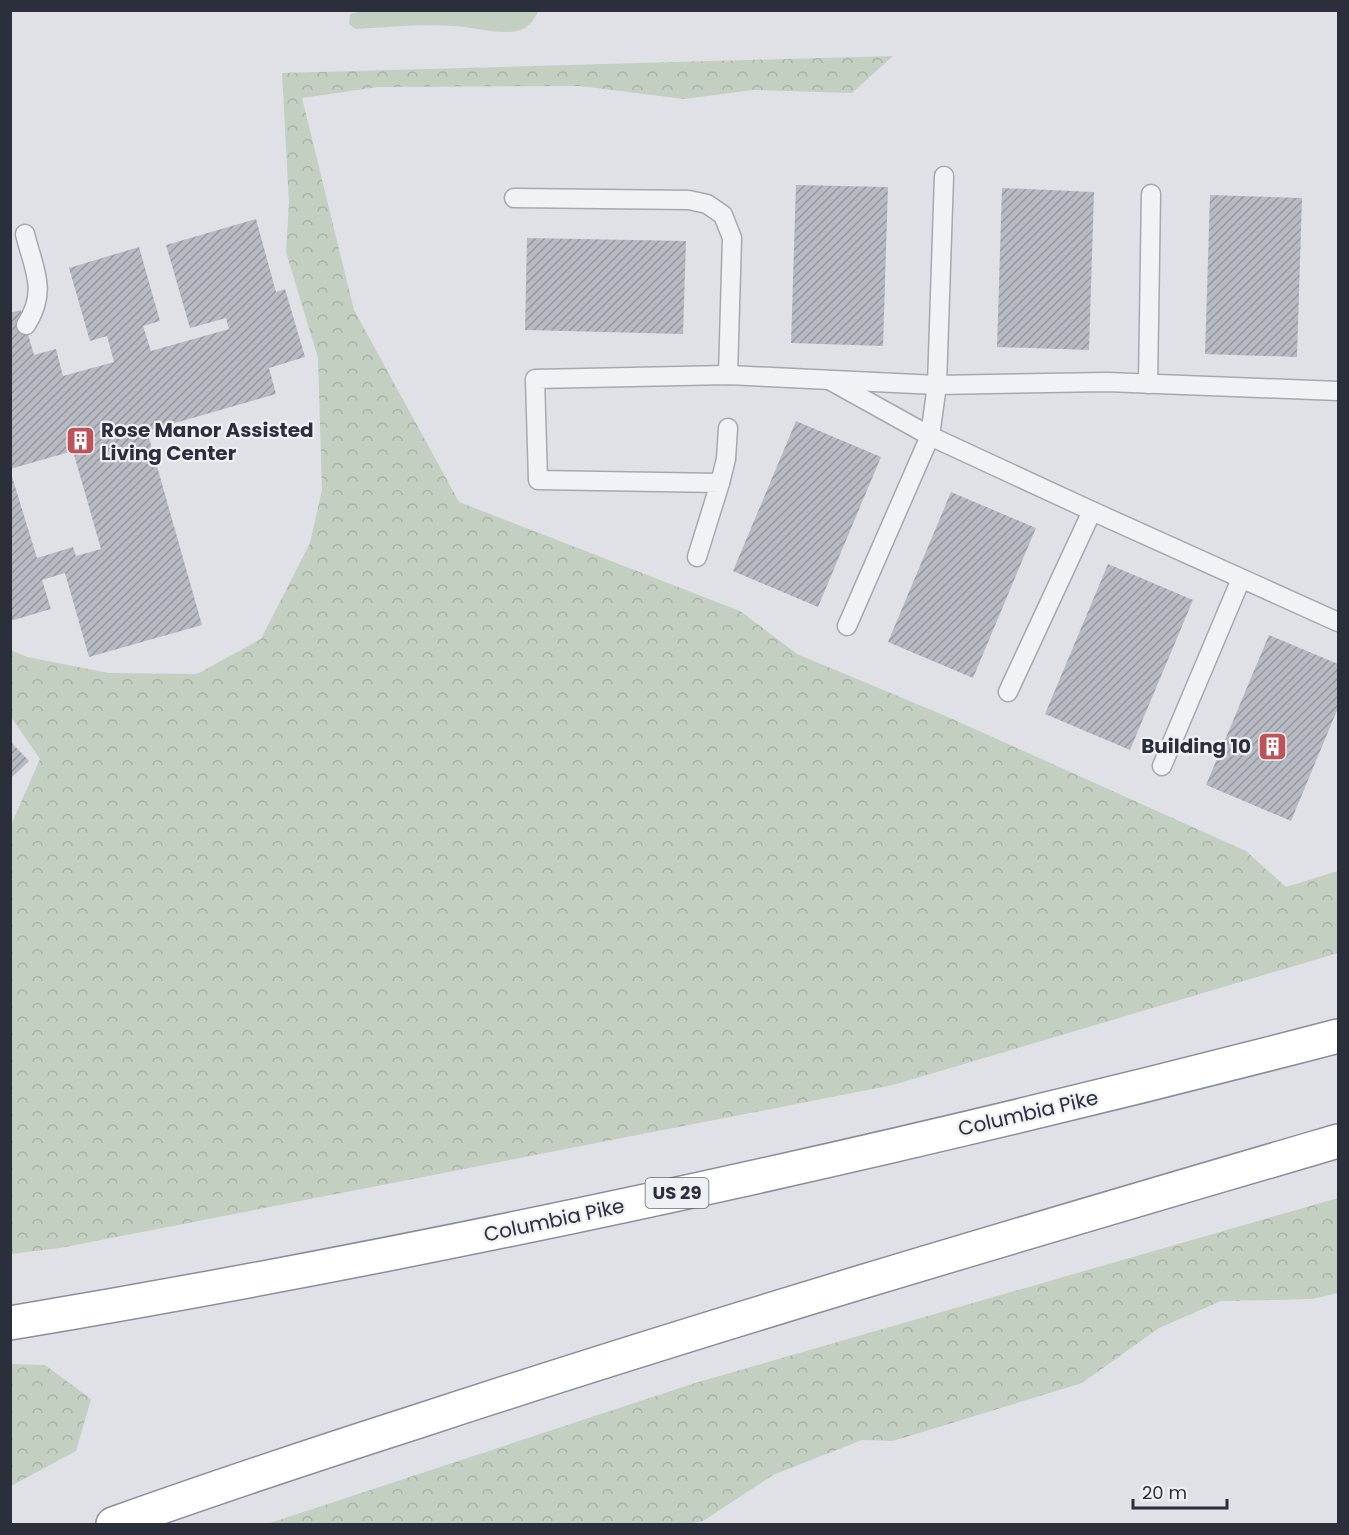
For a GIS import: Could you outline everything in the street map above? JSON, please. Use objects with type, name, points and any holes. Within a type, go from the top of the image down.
[{"type":"highway","name":"Columbia Pike","points":[[10,1323],[174,1295],[533,1225],[849,1155],[1194,1074],[1338,1036]]},
{"type":"highway","points":[[113,1524],[560,1374],[884,1274],[1338,1141]]},
{"type":"lane","points":[[846,626],[930,436],[937,385],[944,176]]},
{"type":"lane","points":[[1148,384],[1151,194]]},
{"type":"lane","points":[[513,198],[689,200],[708,204],[723,215],[732,238],[728,375]]},
{"type":"lane","points":[[25,234],[39,288],[34,313],[26,325]]},
{"type":"lane","points":[[720,483],[538,480],[535,379],[728,375],[937,385],[1107,382],[1338,391]]},
{"type":"lane","points":[[827,378],[930,436],[1092,512],[1338,622]]},
{"type":"lane","points":[[697,557],[726,459],[728,428]]},
{"type":"lane","points":[[1008,692],[1092,512]]},
{"type":"lane","points":[[1162,766],[1241,579]]},
{"type":"green space","points":[[363,11],[538,11],[526,27],[513,32],[505,32],[443,25],[356,29],[349,24],[350,14]]},
{"type":"green space","points":[[893,56],[852,93],[753,90],[684,99],[580,86],[378,87],[302,98],[354,310],[459,502],[740,611],[797,654],[948,717],[1246,851],[1286,887],[1338,871],[1338,953],[893,1085],[60,1248],[11,1254],[11,825],[40,759],[11,717],[11,650],[27,657],[109,673],[197,674],[261,639],[310,543],[322,490],[318,358],[286,252],[289,203],[282,73]]},
{"type":"green space","points":[[1338,1198],[1338,1293],[1312,1299],[1221,1301],[1159,1328],[1082,1383],[893,1441],[862,1440],[773,1475],[703,1521],[688,1524],[267,1524],[695,1383]]},
{"type":"green space","points":[[10,1364],[45,1365],[91,1399],[76,1451],[11,1486]]},
{"type":"building","points":[[796,185],[888,187],[883,346],[791,343]]},
{"type":"building","points":[[1002,188],[1094,192],[1089,350],[997,347]]},
{"type":"building","points":[[1210,195],[1302,198],[1297,357],[1205,354]]},
{"type":"building","name":"Rose Manor Assisted Living Center","points":[[256,219],[276,292],[285,289],[305,357],[269,368],[276,394],[147,431],[202,625],[89,657],[65,573],[42,580],[51,609],[10,621],[10,470],[37,558],[73,547],[76,556],[101,549],[73,451],[10,469],[10,313],[21,310],[34,355],[56,349],[63,376],[114,362],[107,336],[90,341],[69,268],[139,247],[160,321],[143,326],[151,351],[229,329],[226,318],[190,328],[166,245]]},
{"type":"building","points":[[527,238],[686,241],[683,334],[525,330]]},
{"type":"building","points":[[796,421],[881,457],[818,607],[733,571]]},
{"type":"building","points":[[951,492],[1036,528],[973,678],[888,642]]},
{"type":"building","points":[[1108,564],[1193,600],[1130,750],[1045,714]]},
{"type":"building","name":"Building 10","points":[[1269,635],[1338,664],[1338,708],[1291,821],[1206,785]]},
{"type":"building","points":[[10,741],[29,761],[10,779]]},
{"type":"place","name":"Rose Manor Assisted Living Center","points":[[80,441]]},
{"type":"place","name":"Building 10","points":[[1272,746]]}]
